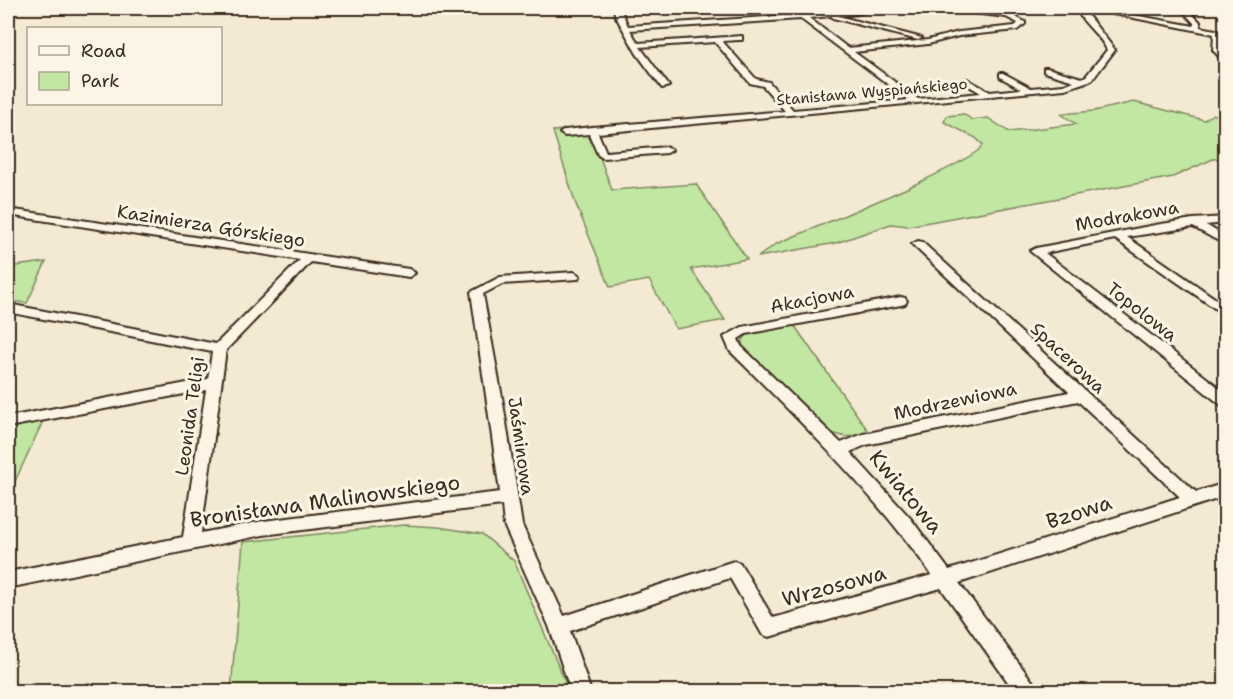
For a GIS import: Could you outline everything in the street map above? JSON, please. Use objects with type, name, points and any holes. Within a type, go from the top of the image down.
[{"type":"street","points":[[617,8],[618,15],[636,45],[665,86]]},
{"type":"street","points":[[790,8],[916,102]]},
{"type":"street","points":[[626,28],[803,17],[875,8]]},
{"type":"street","points":[[847,50],[939,40],[959,34],[1017,28],[1023,23],[1008,15],[948,8]]},
{"type":"street","points":[[1047,70],[1084,81],[1108,56],[1111,50],[1106,40],[1082,15],[1079,8]]},
{"type":"street","points":[[1087,8],[1196,28],[1221,36],[1217,50],[1226,63]]},
{"type":"street","points":[[1182,8],[1198,23],[1196,28]]},
{"type":"street","points":[[831,14],[912,38],[939,40]]},
{"type":"street","points":[[705,17],[727,39]]},
{"type":"street","points":[[636,45],[740,38]]},
{"type":"street","points":[[717,40],[753,81],[766,84],[791,113]]},
{"type":"street","points":[[1003,75],[1030,91]]},
{"type":"street","points":[[967,81],[988,95]]},
{"type":"street","name":"Stanisława Wyspiańskiego","points":[[565,133],[1030,91],[1065,87],[1084,81]]},
{"type":"street","points":[[592,130],[603,154],[667,150]]},
{"type":"street","name":"Kazimierza Górskiego","points":[[8,212],[409,273]]},
{"type":"street","name":"Modrakowa","points":[[1036,251],[1193,222],[1226,220]]},
{"type":"street","points":[[1193,222],[1226,242]]},
{"type":"street","points":[[1117,235],[1226,312]]},
{"type":"street","name":"Spacerowa","points":[[918,244],[1193,499]]},
{"type":"street","name":"Topolowa","points":[[1036,251],[1226,401]]},
{"type":"street","name":"Leonida Teligi","points":[[191,543],[219,349],[307,259]]},
{"type":"street","name":"Jaśminowa","points":[[574,276],[500,281],[477,292],[496,403],[513,525],[559,626],[581,692]]},
{"type":"street","name":"Akacjowa","points":[[731,337],[742,331],[901,301]]},
{"type":"street","points":[[8,308],[219,349]]},
{"type":"street","name":"Kwiatowa","points":[[731,337],[735,348],[839,450],[905,524],[1028,692]]},
{"type":"street","points":[[8,422],[215,383]]},
{"type":"street","name":"Modrzewiowa","points":[[839,450],[862,440],[1081,395]]},
{"type":"street","name":"Bzowa","points":[[946,579],[1226,489]]},
{"type":"street","name":"Bronisława Malinowskiego","points":[[8,580],[263,528],[508,498]]},
{"type":"street","name":"Wrzosowa","points":[[559,626],[734,569],[769,628],[946,579]]},
{"type":"green space","points":[[1134,102],[1204,120],[1213,114],[1225,118],[1225,158],[1213,159],[1173,177],[908,226],[891,224],[836,243],[758,257],[776,244],[951,167],[983,145],[976,138],[944,122],[947,116],[964,114],[972,120],[988,118],[1009,132],[1076,124],[1061,114],[1094,111]]},
{"type":"green space","points":[[589,128],[612,190],[696,184],[747,259],[691,269],[725,320],[676,329],[649,280],[610,287],[575,202],[553,131]]},
{"type":"green space","points":[[46,262],[27,303],[8,301],[8,267]]},
{"type":"green space","points":[[794,325],[869,432],[846,437],[828,432],[743,349],[742,341],[747,335]]},
{"type":"green space","points":[[43,421],[11,490],[8,491],[8,428]]},
{"type":"green space","points":[[404,525],[438,527],[482,534],[514,561],[568,689],[558,692],[231,691],[243,542]]}]
